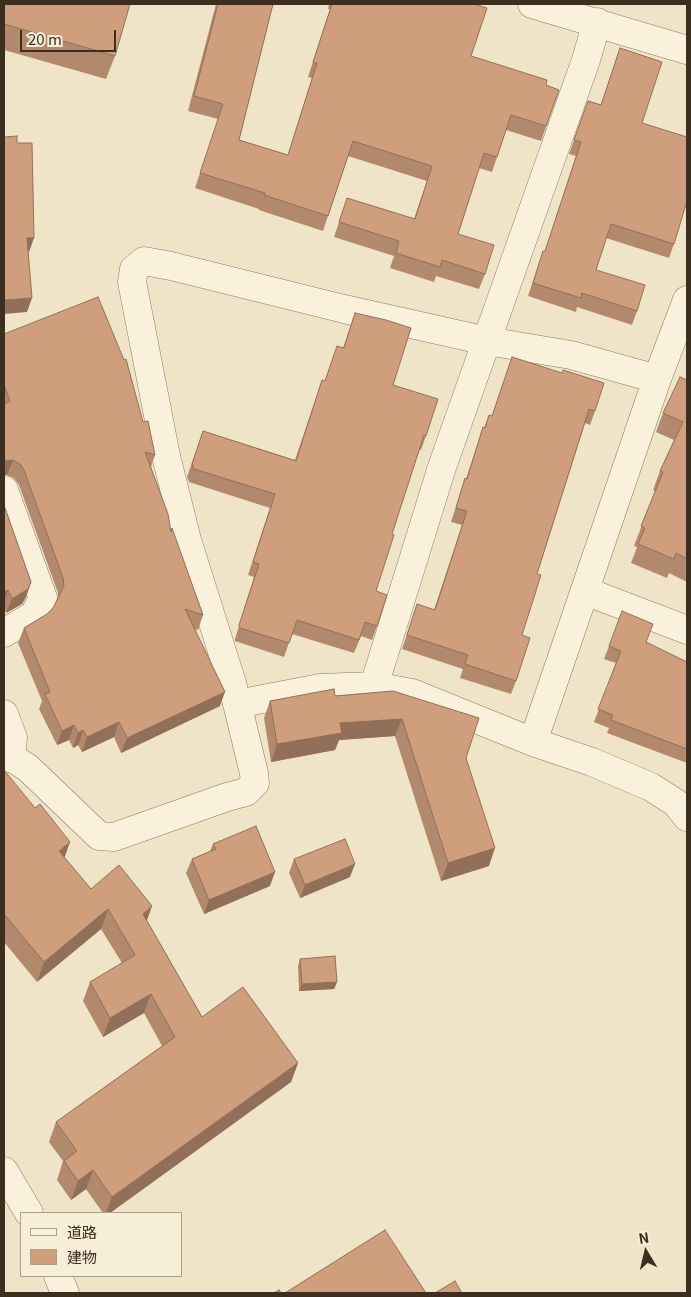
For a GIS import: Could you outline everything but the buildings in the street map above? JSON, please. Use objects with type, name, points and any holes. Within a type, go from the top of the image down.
[{"type":"street","points":[[532,4],[687,50]]},
{"type":"street","points":[[374,686],[442,467],[586,60],[597,22]]},
{"type":"street","points":[[4,714],[13,738],[7,757],[28,768],[99,836],[114,837],[246,792],[255,783],[232,683],[187,540],[166,456],[132,282],[134,269],[144,261],[487,341],[571,355],[657,379]]},
{"type":"street","points":[[533,742],[657,379],[687,300]]},
{"type":"street","points":[[4,490],[43,598],[34,615],[4,633]]},
{"type":"street","points":[[585,591],[687,630]]},
{"type":"street","points":[[236,704],[320,688],[374,686],[412,693],[533,742],[592,762],[651,787],[676,803],[687,817]]},
{"type":"street","points":[[4,1171],[28,1212]]},
{"type":"street","points":[[58,1277],[65,1293]]}]
